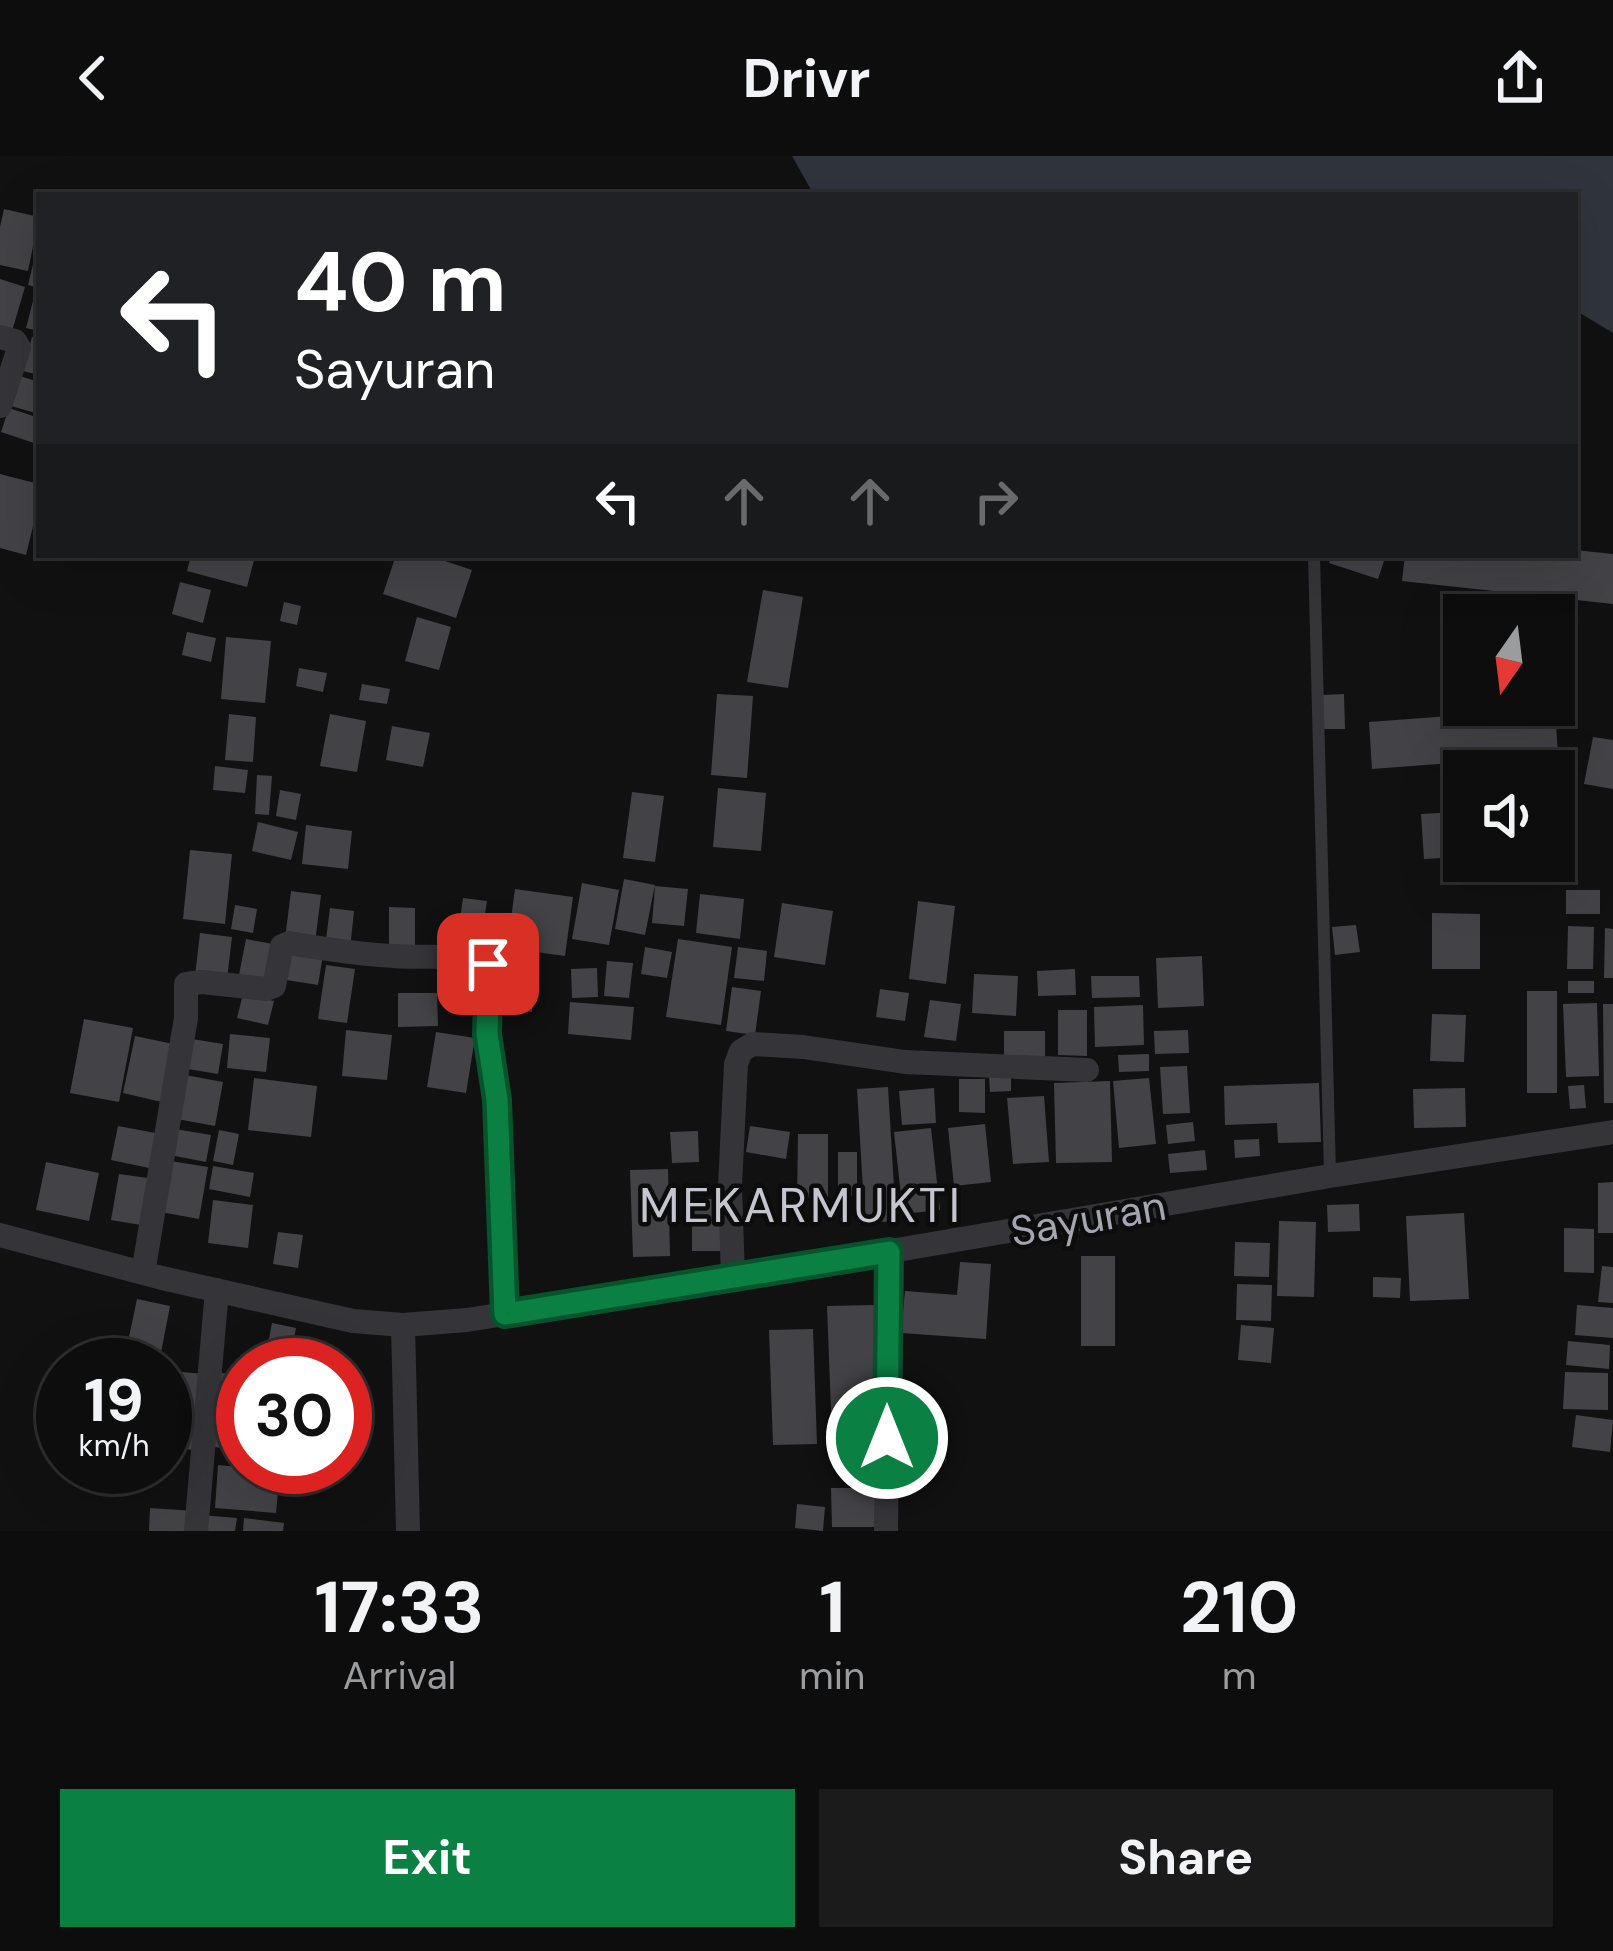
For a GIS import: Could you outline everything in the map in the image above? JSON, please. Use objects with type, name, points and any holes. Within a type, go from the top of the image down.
[{"type":"street","points":[[0,337],[15,341],[19,348],[0,406]]},
{"type":"street","points":[[143,1273],[186,1018],[186,984],[274,986],[282,946],[289,944],[344,953],[443,955],[488,964],[493,974],[487,1034],[497,1100],[505,1314]]},
{"type":"street","points":[[733,1279],[730,1186],[736,1064],[741,1051],[753,1044],[905,1062],[1087,1070]]},
{"type":"street","name":"Sayuran","points":[[0,1235],[353,1321],[403,1325],[733,1279],[1613,1132]]},
{"type":"street","points":[[886,1531],[889,1252]]},
{"type":"street","points":[[196,1531],[217,1290]]},
{"type":"street","points":[[403,1325],[408,1531]]},
{"type":"lane","points":[[1314,558],[1330,1177]]},
{"type":"shaded area","points":[[792,156],[1613,156],[1613,333],[1578,312],[1578,192],[812,192]]},
{"type":"building","points":[[4,209],[36,216],[28,271],[0,265]]},
{"type":"building","points":[[35,256],[36,256],[36,287],[28,285]]},
{"type":"building","points":[[0,279],[25,287],[10,338],[0,335]]},
{"type":"building","points":[[34,297],[36,297],[36,330],[26,328]]},
{"type":"building","points":[[32,337],[36,338],[36,374],[23,371]]},
{"type":"building","points":[[20,376],[36,381],[36,413],[11,406]]},
{"type":"building","points":[[9,408],[36,417],[34,443],[1,432]]},
{"type":"building","points":[[0,474],[36,483],[36,514],[26,555],[0,548]]},
{"type":"building","points":[[1578,550],[1613,554],[1613,604],[1575,600],[1575,594],[1521,594],[1402,581],[1405,558],[1578,558]]},
{"type":"building","points":[[190,558],[254,560],[247,587],[187,571]]},
{"type":"building","points":[[395,558],[436,558],[472,570],[456,618],[383,594]]},
{"type":"building","points":[[1331,558],[1385,558],[1378,579],[1329,563]]},
{"type":"building","points":[[180,582],[211,590],[203,623],[172,614]]},
{"type":"building","points":[[763,590],[803,597],[788,688],[747,682]]},
{"type":"building","points":[[284,602],[301,606],[297,625],[280,621]]},
{"type":"building","points":[[417,617],[451,627],[439,670],[405,661]]},
{"type":"building","points":[[187,632],[216,638],[211,662],[182,655]]},
{"type":"building","points":[[226,637],[271,641],[265,703],[221,699]]},
{"type":"building","points":[[299,668],[327,673],[323,692],[296,686]]},
{"type":"building","points":[[362,684],[390,689],[387,704],[359,700]]},
{"type":"building","points":[[717,694],[753,696],[747,778],[711,775]]},
{"type":"building","points":[[1344,694],[1345,729],[1324,729],[1322,695]]},
{"type":"building","points":[[229,714],[256,717],[253,762],[225,760]]},
{"type":"building","points":[[330,714],[366,721],[357,772],[320,766]]},
{"type":"building","points":[[1443,716],[1443,726],[1556,726],[1558,750],[1443,750],[1443,764],[1372,769],[1369,722]]},
{"type":"building","points":[[392,726],[430,733],[423,767],[386,760]]},
{"type":"building","points":[[1593,737],[1613,740],[1613,789],[1584,784]]},
{"type":"building","points":[[215,766],[248,770],[245,793],[213,790]]},
{"type":"building","points":[[257,775],[272,776],[269,815],[255,814]]},
{"type":"building","points":[[718,788],[766,793],[761,851],[713,847]]},
{"type":"building","points":[[280,790],[301,794],[296,820],[276,816]]},
{"type":"building","points":[[632,792],[664,796],[655,862],[623,858]]},
{"type":"building","points":[[1443,813],[1443,858],[1424,859],[1421,814]]},
{"type":"building","points":[[258,822],[298,832],[291,860],[252,851]]},
{"type":"building","points":[[306,825],[352,831],[348,869],[302,864]]},
{"type":"building","points":[[190,850],[232,854],[225,924],[183,919]]},
{"type":"building","points":[[624,879],[655,885],[645,935],[615,929]]},
{"type":"building","points":[[582,883],[619,890],[609,945],[572,939]]},
{"type":"building","points":[[655,886],[688,889],[684,926],[652,923]]},
{"type":"building","points":[[515,889],[573,897],[565,956],[507,948]]},
{"type":"building","points":[[1566,890],[1600,890],[1600,914],[1566,914]]},
{"type":"building","points":[[291,891],[321,895],[315,943],[285,939]]},
{"type":"building","points":[[700,894],[744,899],[740,939],[696,933]]},
{"type":"building","points":[[463,898],[487,901],[479,951],[456,948]]},
{"type":"building","points":[[918,901],[955,906],[946,984],[909,979]]},
{"type":"building","points":[[782,903],[833,911],[825,965],[774,957]]},
{"type":"building","points":[[235,905],[257,909],[253,933],[231,929]]},
{"type":"building","points":[[389,907],[415,908],[415,955],[389,954]]},
{"type":"building","points":[[330,908],[354,911],[350,949],[325,947]]},
{"type":"building","points":[[1432,913],[1480,914],[1480,969],[1432,969]]},
{"type":"building","points":[[1356,925],[1360,952],[1335,955],[1332,927]]},
{"type":"building","points":[[1568,926],[1594,927],[1593,969],[1567,969]]},
{"type":"building","points":[[1605,928],[1613,929],[1613,978],[1604,978]]},
{"type":"building","points":[[200,933],[232,937],[227,979],[195,976]]},
{"type":"building","points":[[246,939],[278,945],[271,985],[238,980]]},
{"type":"building","points":[[678,939],[732,947],[721,1025],[666,1017]]},
{"type":"building","points":[[645,947],[672,952],[667,978],[641,974]]},
{"type":"building","points":[[738,947],[767,951],[764,981],[734,978]]},
{"type":"building","points":[[285,948],[323,955],[318,985],[280,979]]},
{"type":"building","points":[[1202,956],[1204,1006],[1158,1008],[1156,958]]},
{"type":"building","points":[[607,961],[633,963],[629,998],[604,996]]},
{"type":"building","points":[[326,965],[355,969],[347,1023],[318,1019]]},
{"type":"building","points":[[597,968],[598,997],[572,998],[571,969]]},
{"type":"building","points":[[502,969],[534,970],[532,1012],[500,1011]]},
{"type":"building","points":[[1075,969],[1076,995],[1038,996],[1037,971]]},
{"type":"building","points":[[974,974],[1018,976],[1016,1016],[972,1013]]},
{"type":"building","points":[[1091,976],[1139,976],[1140,997],[1092,998]]},
{"type":"building","points":[[1568,981],[1594,981],[1594,993],[1568,993]]},
{"type":"building","points":[[732,987],[761,991],[755,1035],[726,1031]]},
{"type":"building","points":[[880,989],[909,993],[905,1021],[876,1017]]},
{"type":"building","points":[[1527,991],[1557,991],[1557,1093],[1527,1093]]},
{"type":"building","points":[[398,993],[437,993],[438,1026],[398,1027]]},
{"type":"building","points":[[243,994],[274,1001],[268,1025],[237,1018]]},
{"type":"building","points":[[930,1000],[961,1004],[956,1041],[924,1037]]},
{"type":"building","points":[[570,1002],[634,1007],[631,1040],[568,1034]]},
{"type":"building","points":[[1597,1003],[1599,1076],[1566,1077],[1563,1004]]},
{"type":"building","points":[[1603,1004],[1613,1004],[1613,1103],[1604,1103]]},
{"type":"building","points":[[1143,1005],[1144,1045],[1095,1047],[1094,1007]]},
{"type":"building","points":[[1058,1010],[1087,1010],[1087,1056],[1058,1055]]},
{"type":"building","points":[[1432,1014],[1466,1015],[1464,1062],[1430,1061]]},
{"type":"building","points":[[84,1019],[133,1028],[119,1102],[70,1093]]},
{"type":"building","points":[[346,1030],[392,1035],[387,1080],[342,1076]]},
{"type":"building","points":[[1188,1030],[1189,1053],[1155,1054],[1154,1031]]},
{"type":"building","points":[[1004,1031],[1045,1031],[1045,1059],[1004,1059]]},
{"type":"building","points":[[436,1032],[475,1038],[466,1093],[427,1087]]},
{"type":"building","points":[[230,1034],[270,1038],[266,1072],[227,1068]]},
{"type":"building","points":[[135,1036],[178,1045],[166,1103],[123,1093]]},
{"type":"building","points":[[192,1039],[223,1044],[218,1074],[188,1069]]},
{"type":"building","points":[[1149,1054],[1149,1071],[1119,1072],[1118,1055]]},
{"type":"building","points":[[1187,1066],[1190,1113],[1163,1114],[1160,1067]]},
{"type":"building","points":[[185,1075],[223,1082],[215,1126],[177,1119]]},
{"type":"building","points":[[989,1076],[1011,1076],[1011,1091],[990,1092]]},
{"type":"building","points":[[254,1078],[317,1086],[311,1137],[248,1130]]},
{"type":"building","points":[[1149,1078],[1156,1144],[1119,1148],[1113,1081]]},
{"type":"building","points":[[959,1079],[985,1079],[985,1113],[959,1112]]},
{"type":"building","points":[[1110,1081],[1112,1162],[1056,1163],[1054,1083]]},
{"type":"building","points":[[1319,1083],[1321,1142],[1278,1143],[1277,1123],[1225,1125],[1224,1086]]},
{"type":"building","points":[[1584,1085],[1586,1108],[1570,1109],[1568,1086]]},
{"type":"building","points":[[888,1087],[896,1221],[865,1223],[857,1089]]},
{"type":"building","points":[[934,1088],[936,1123],[902,1125],[899,1091]]},
{"type":"building","points":[[1465,1088],[1466,1127],[1414,1128],[1413,1089]]},
{"type":"building","points":[[1044,1096],[1049,1162],[1013,1164],[1007,1098]]},
{"type":"building","points":[[1193,1122],[1195,1141],[1168,1144],[1166,1125]]},
{"type":"building","points":[[985,1124],[991,1182],[954,1186],[948,1128]]},
{"type":"building","points":[[118,1126],[161,1134],[154,1169],[111,1160]]},
{"type":"building","points":[[750,1126],[790,1132],[786,1159],[746,1152]]},
{"type":"building","points":[[931,1128],[940,1210],[903,1214],[894,1132]]},
{"type":"building","points":[[175,1129],[211,1135],[206,1162],[170,1155]]},
{"type":"building","points":[[219,1130],[239,1134],[233,1165],[213,1161]]},
{"type":"building","points":[[698,1131],[699,1162],[672,1163],[670,1132]]},
{"type":"building","points":[[798,1134],[828,1134],[828,1198],[797,1198]]},
{"type":"building","points":[[1259,1139],[1260,1156],[1235,1158],[1234,1140]]},
{"type":"building","points":[[1205,1150],[1207,1170],[1170,1173],[1168,1154]]},
{"type":"building","points":[[838,1152],[857,1152],[857,1196],[838,1196]]},
{"type":"building","points":[[164,1160],[208,1167],[199,1219],[155,1211]]},
{"type":"building","points":[[46,1162],[99,1173],[89,1221],[36,1210]]},
{"type":"building","points":[[213,1166],[254,1173],[250,1197],[209,1189]]},
{"type":"building","points":[[668,1169],[670,1256],[633,1257],[630,1170]]},
{"type":"building","points":[[119,1174],[155,1179],[147,1226],[111,1220]]},
{"type":"building","points":[[1613,1182],[1613,1233],[1598,1233],[1598,1183]]},
{"type":"building","points":[[692,1199],[721,1199],[721,1251],[692,1251]]},
{"type":"building","points":[[213,1200],[253,1205],[248,1248],[208,1243]]},
{"type":"building","points":[[1359,1204],[1360,1231],[1328,1232],[1327,1205]]},
{"type":"building","points":[[1464,1213],[1469,1299],[1410,1301],[1406,1216]]},
{"type":"building","points":[[1279,1221],[1316,1222],[1314,1297],[1277,1296]]},
{"type":"building","points":[[1564,1228],[1594,1229],[1594,1273],[1564,1272]]},
{"type":"building","points":[[278,1232],[303,1235],[298,1268],[273,1264]]},
{"type":"building","points":[[1235,1242],[1270,1243],[1269,1277],[1234,1276]]},
{"type":"building","points":[[1081,1256],[1115,1256],[1115,1346],[1081,1346]]},
{"type":"building","points":[[960,1262],[991,1264],[986,1339],[901,1333],[905,1291],[957,1295]]},
{"type":"building","points":[[1602,1266],[1613,1267],[1613,1303],[1598,1302]]},
{"type":"building","points":[[1373,1277],[1401,1278],[1400,1298],[1373,1297]]},
{"type":"building","points":[[1237,1284],[1272,1285],[1271,1321],[1236,1320]]},
{"type":"building","points":[[137,1299],[170,1306],[164,1338],[129,1338]]},
{"type":"building","points":[[874,1305],[878,1436],[832,1437],[827,1306]]},
{"type":"building","points":[[1577,1305],[1613,1308],[1613,1338],[1575,1335]]},
{"type":"building","points":[[272,1323],[296,1328],[294,1338],[269,1338]]},
{"type":"building","points":[[1241,1325],[1274,1328],[1271,1363],[1238,1360]]},
{"type":"building","points":[[813,1329],[817,1444],[773,1445],[769,1330]]},
{"type":"building","points":[[1568,1341],[1610,1345],[1609,1369],[1566,1365]]},
{"type":"building","points":[[1565,1372],[1608,1373],[1608,1410],[1563,1409]]},
{"type":"building","points":[[192,1373],[205,1374],[202,1413],[192,1412]]},
{"type":"building","points":[[1576,1415],[1613,1420],[1610,1452],[1572,1447]]},
{"type":"building","points":[[831,1488],[885,1488],[885,1527],[832,1527]]},
{"type":"building","points":[[216,1494],[278,1494],[276,1513],[215,1508]]},
{"type":"building","points":[[797,1504],[825,1507],[823,1531],[795,1528]]},
{"type":"building","points":[[150,1508],[195,1511],[195,1531],[149,1531]]},
{"type":"building","points":[[200,1515],[237,1518],[235,1531],[198,1531]]},
{"type":"building","points":[[244,1518],[284,1523],[283,1531],[243,1531]]},
{"type":"district","name":"MEKARMUKTI","points":[[801,1205]]},
{"type":"route","points":[[488,964],[493,974],[487,1034],[497,1100],[505,1314],[889,1252],[887,1438]]}]
